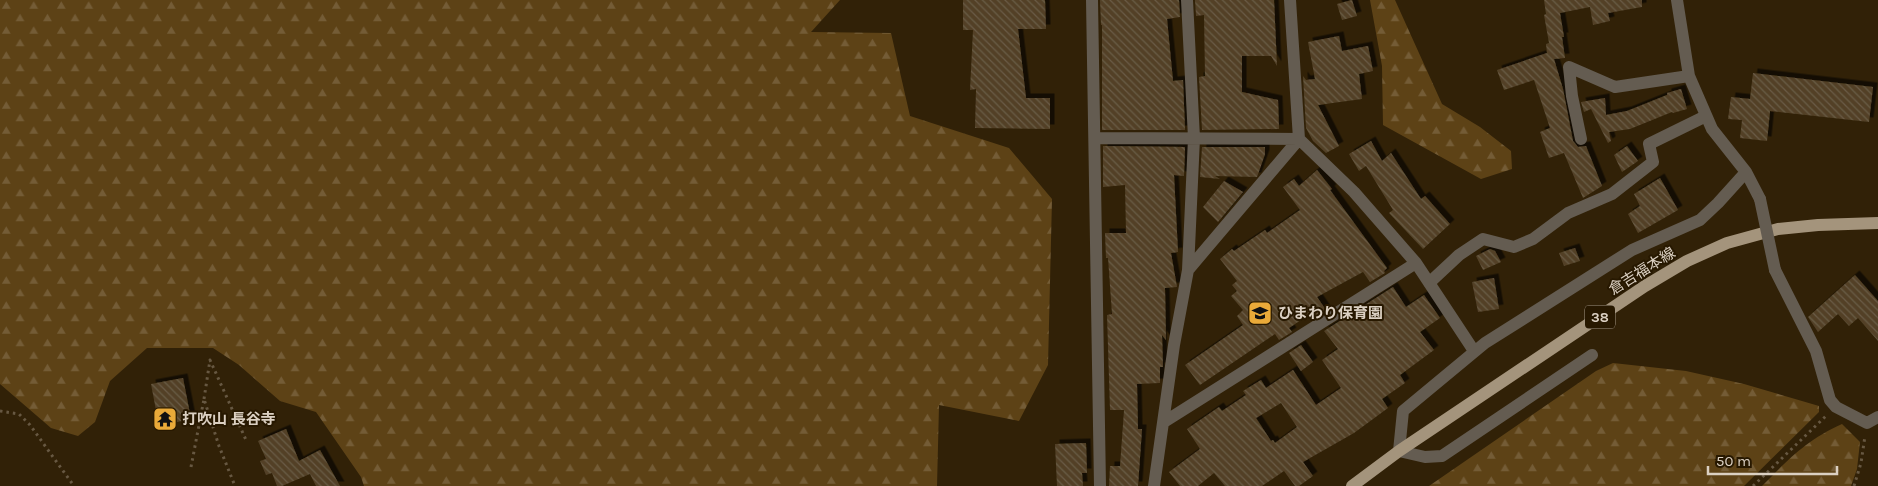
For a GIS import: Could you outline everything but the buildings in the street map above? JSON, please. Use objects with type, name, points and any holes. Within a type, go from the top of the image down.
[{"type":"main road","name":"倉吉福本線","points":[[1352,486],[1400,451],[1636,292],[1687,262],[1727,243],[1778,229],[1818,225],[1878,223]]},
{"type":"street","points":[[1092,0],[1100,486]]},
{"type":"street","points":[[1154,486],[1174,345],[1188,270],[1194,138],[1186,0]]},
{"type":"street","points":[[1290,0],[1299,139],[1354,192],[1416,263],[1474,351]]},
{"type":"street","points":[[1677,0],[1689,76],[1712,129],[1746,172],[1760,199],[1775,270],[1816,351],[1830,400],[1836,407],[1872,420]]},
{"type":"street","points":[[1581,139],[1572,96],[1569,67],[1616,87],[1689,76]]},
{"type":"street","points":[[1429,283],[1459,255],[1483,239],[1514,247],[1533,239],[1568,213],[1612,194],[1652,162],[1648,144],[1706,116]]},
{"type":"street","points":[[1095,138],[1299,139]]},
{"type":"street","points":[[1188,270],[1299,139]]},
{"type":"street","points":[[1592,355],[1442,456],[1425,457],[1400,451],[1404,411],[1474,351],[1632,250],[1700,220],[1746,172]]},
{"type":"street","points":[[1164,422],[1416,263]]},
{"type":"path","points":[[191,466],[210,360],[246,440]]},
{"type":"path","points":[[204,399],[219,446],[235,486]]},
{"type":"path","points":[[1753,486],[1836,407]]},
{"type":"path","points":[[0,411],[20,414],[74,486]]},
{"type":"path","points":[[1854,486],[1872,420]]},
{"type":"green space","points":[[0,0],[840,0],[811,32],[891,33],[910,116],[1009,148],[1052,199],[1048,365],[1019,421],[939,405],[937,486],[364,486],[361,477],[316,412],[280,401],[239,365],[213,348],[147,348],[110,381],[95,422],[78,436],[51,428],[0,384]]},
{"type":"green space","points":[[1370,0],[1395,0],[1442,104],[1480,127],[1511,151],[1512,169],[1481,179],[1383,125],[1382,66]]},
{"type":"green space","points":[[1613,363],[1686,371],[1744,384],[1819,406],[1819,412],[1744,486],[1429,486],[1596,371]]},
{"type":"green space","points":[[1842,424],[1860,442],[1857,469],[1851,486],[1762,486],[1789,459],[1808,444]]},
{"type":"place","name":"ひまわり保育園","points":[[1260,313]]},
{"type":"place","name":"打吹山 長谷寺","points":[[165,419]]}]
